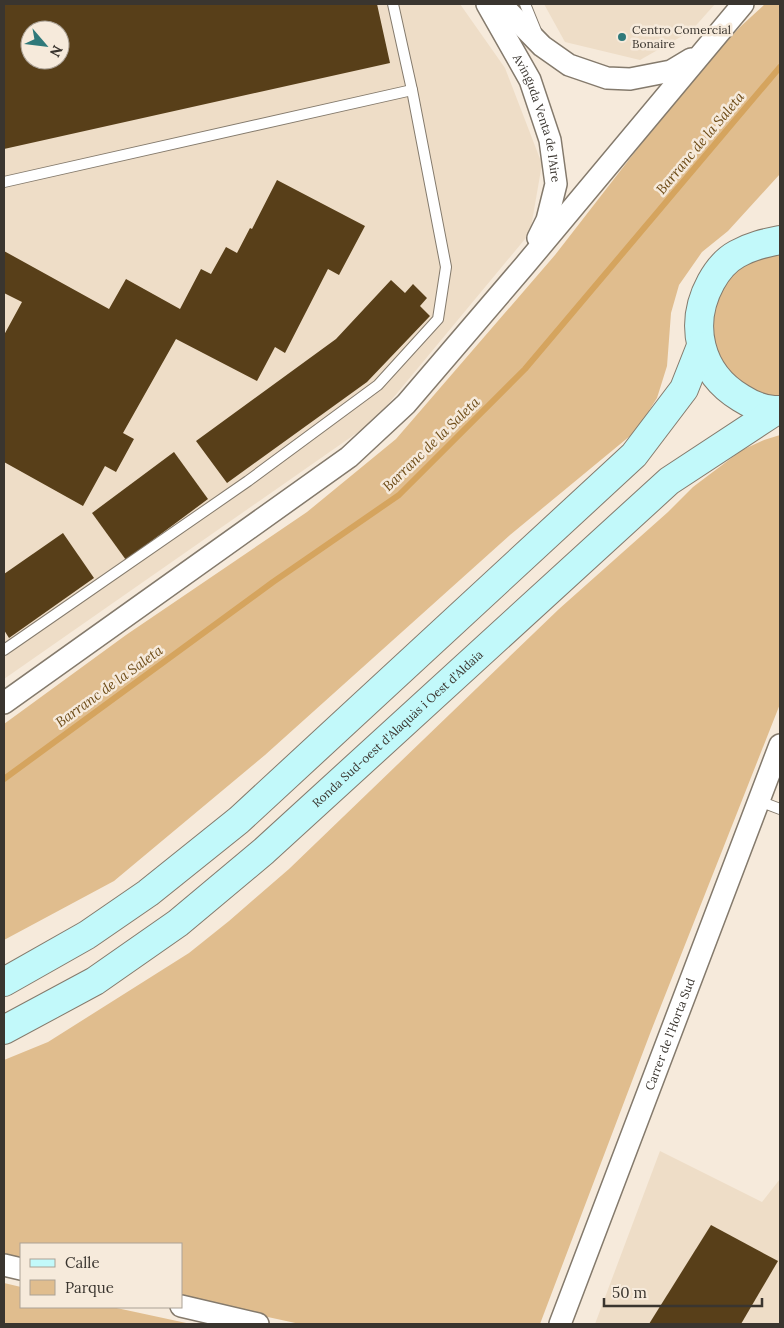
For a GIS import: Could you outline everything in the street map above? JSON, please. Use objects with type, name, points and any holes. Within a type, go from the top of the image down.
[{"type":"main road","points":[[778,410],[751,404],[729,391],[711,371],[701,346],[698,320],[704,295],[717,272],[736,255],[759,244],[780,240]]},
{"type":"main road","points":[[4,982],[86,935],[148,892],[238,820],[634,455],[684,389],[701,346]]},
{"type":"main road","name":"Ronda Sud-oest d'Alaquàs i Oest d'Aldaia","points":[[4,1030],[95,981],[178,923],[264,851],[669,480],[778,410]]},
{"type":"main road","points":[[4,961],[45,941],[86,935]]},
{"type":"street","name":"Avinguda Venta de l'Aire","points":[[487,4],[530,80],[550,140],[556,184],[547,220],[525,265]]},
{"type":"street","points":[[501,4],[542,46],[569,65],[608,78],[630,79],[670,71],[691,59],[712,40]]},
{"type":"street","points":[[4,703],[349,457],[406,404],[743,4]]},
{"type":"street","name":"Carrer de l'Horta Sud","points":[[560,1324],[780,745]]},
{"type":"street","points":[[4,1265],[20,1269]]},
{"type":"street","points":[[182,1306],[258,1324]]},
{"type":"lane","points":[[4,650],[248,482],[378,385],[438,318],[446,267],[412,90],[393,4]]},
{"type":"lane","points":[[525,4],[542,46]]},
{"type":"lane","points":[[4,182],[412,90]]},
{"type":"lane","points":[[759,801],[780,809]]},
{"type":"shaded area","points":[[4,4],[460,4],[505,68],[542,164],[530,233],[374,421],[4,679]]},
{"type":"shaded area","name":"Centro Comercial Bonaire","points":[[544,4],[715,4],[691,31],[640,60],[565,42]]},
{"type":"shaded area","points":[[660,1151],[762,1202],[780,1179],[780,1324],[595,1324]]},
{"type":"green space","points":[[765,4],[780,4],[780,174],[728,231],[702,252],[679,285],[671,313],[667,366],[657,398],[636,431],[510,535],[265,755],[114,881],[4,940],[4,724],[126,635],[307,512],[396,439],[555,255],[690,81],[740,27]]},
{"type":"green space","points":[[780,255],[780,396],[775,396],[752,389],[731,372],[721,358],[715,342],[713,325],[715,309],[721,292],[730,278],[752,262]]},
{"type":"green space","points":[[780,435],[780,704],[651,1031],[540,1324],[300,1324],[182,1298],[182,1243],[20,1243],[20,1262],[4,1258],[4,1060],[48,1042],[189,953],[229,921],[289,869],[559,609],[668,512],[693,487],[742,450]]},
{"type":"green space","points":[[4,1283],[20,1287],[20,1308],[117,1308],[191,1324],[4,1324]]},
{"type":"building","points":[[4,4],[377,4],[390,63],[4,149]]},
{"type":"building","points":[[277,180],[365,226],[339,275],[328,269],[285,353],[275,347],[257,381],[176,339],[123,433],[134,439],[116,472],[105,466],[83,506],[4,462],[4,335],[22,302],[4,293],[4,251],[109,309],[126,279],[180,309],[201,269],[211,274],[226,247],[237,253],[250,228],[252,229]]},
{"type":"building","points":[[391,280],[405,293],[413,284],[427,298],[420,306],[430,316],[367,382],[227,483],[196,441],[336,339]]},
{"type":"building","points":[[174,452],[208,499],[126,560],[92,513]]},
{"type":"building","points":[[63,533],[94,578],[9,638],[4,630],[4,574]]},
{"type":"building","points":[[711,1225],[778,1261],[741,1324],[649,1324]]},
{"type":"waterway","name":"Barranc de la Saleta","points":[[4,779],[273,582],[399,495],[525,369],[780,67]]},
{"type":"place","name":"Centro Comercial Bonaire","points":[[622,37]]}]
